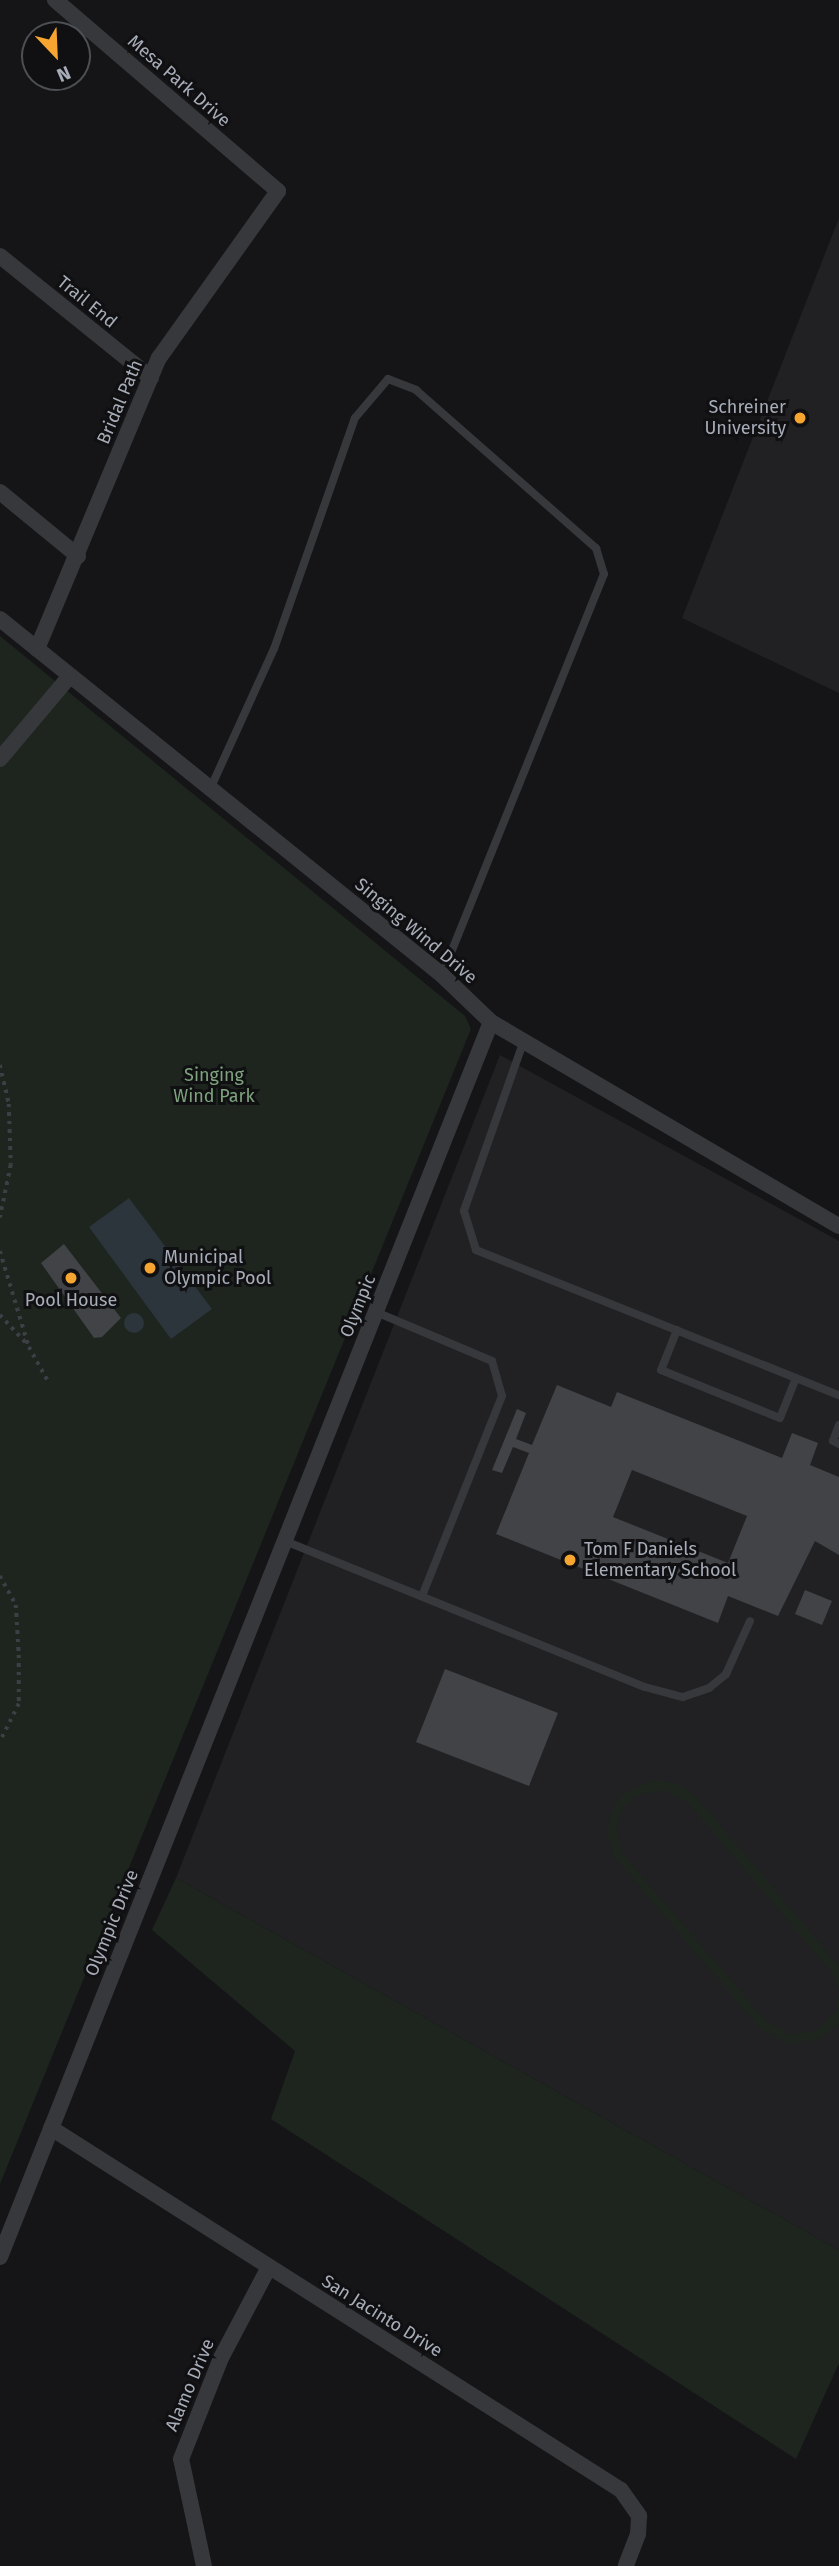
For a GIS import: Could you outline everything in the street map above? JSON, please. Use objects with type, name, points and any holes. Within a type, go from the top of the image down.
[{"type":"street","name":"Mesa Park Drive","points":[[55,0],[278,191]]},
{"type":"street","name":"Bridal Path","points":[[37,649],[159,358],[278,191]]},
{"type":"street","name":"Trail End","points":[[0,256],[151,378]]},
{"type":"street","points":[[0,492],[78,556]]},
{"type":"street","name":"Singing Wind Drive","points":[[0,619],[442,975],[491,1022],[839,1226]]},
{"type":"street","points":[[0,759],[69,677]]},
{"type":"street","name":"Olympic","points":[[260,1603],[491,1022]]},
{"type":"street","name":"Olympic Drive","points":[[0,2257],[260,1603]]},
{"type":"street","name":"San Jacinto Drive","points":[[51,2128],[621,2490],[639,2516],[638,2534],[626,2566]]},
{"type":"street","name":"Alamo Drive","points":[[204,2566],[181,2459],[221,2358],[270,2267]]},
{"type":"lane","points":[[211,787],[274,649],[355,418],[388,379],[416,390],[596,548],[604,574],[442,975]]},
{"type":"lane","points":[[523,1043],[464,1211],[476,1250],[839,1395]]},
{"type":"lane","points":[[376,1312],[492,1361],[502,1396],[422,1596]]},
{"type":"lane","points":[[677,1330],[661,1370],[780,1418],[796,1378]]},
{"type":"lane","points":[[839,1425],[833,1441],[839,1444]]},
{"type":"lane","points":[[285,1541],[645,1687],[683,1697],[709,1688],[726,1674],[750,1621]]},
{"type":"path","points":[[0,1065],[9,1104],[11,1165],[0,1218]]},
{"type":"path","points":[[0,1251],[29,1347],[49,1383]]},
{"type":"path","points":[[0,1315],[29,1347]]},
{"type":"path","points":[[0,1576],[16,1605],[19,1704],[0,1742]]},
{"type":"shaded area","name":"Schreiner University","points":[[839,218],[839,693],[682,618]]},
{"type":"shaded area","name":"Tom F Daniels Elementary School","points":[[500,1055],[839,1241],[839,2250],[176,1878]]},
{"type":"shaded area","name":"Municipal Olympic Pool","points":[[129,1198],[212,1309],[171,1339],[89,1227]]},
{"type":"shaded area","points":[[134,1313],[141,1316],[144,1323],[141,1330],[134,1333],[127,1330],[124,1323],[127,1316]]},
{"type":"green space","name":"Singing Wind Park","points":[[0,636],[465,1016],[471,1029],[0,2184]]},
{"type":"green space","points":[[655,1780],[677,1784],[696,1796],[839,1966],[839,1991],[839,2023],[822,2038],[789,2044],[760,2029],[615,1858],[607,1835],[611,1812],[624,1793]],"holes":[[[664,1790],[688,1803],[833,1974],[839,1991],[836,2010],[818,2030],[791,2035],[767,2022],[622,1853],[616,1825],[624,1807],[637,1795]]]},
{"type":"green space","points":[[176,1878],[839,2250],[839,2363],[796,2459],[271,2119],[295,2051],[152,1930]]},
{"type":"building","name":"Pool House","points":[[64,1244],[121,1318],[102,1337],[94,1338],[41,1263]]},
{"type":"building","points":[[557,1385],[611,1407],[617,1392],[782,1458],[792,1433],[818,1443],[810,1465],[839,1477],[839,1555],[815,1541],[778,1616],[728,1596],[718,1623],[496,1534],[529,1453],[513,1447],[502,1473],[492,1470],[517,1409],[526,1413],[516,1439],[532,1445]],"holes":[[[632,1470],[747,1516],[728,1563],[613,1517]]]},
{"type":"building","points":[[805,1590],[832,1601],[822,1625],[795,1614]]},
{"type":"building","points":[[445,1669],[558,1713],[529,1786],[416,1742]]},
{"type":"place","name":"Schreiner University","points":[[800,418]]},
{"type":"place","name":"Municipal Olympic Pool","points":[[150,1268]]},
{"type":"place","name":"Pool House","points":[[71,1278]]},
{"type":"place","name":"Tom F Daniels Elementary School","points":[[570,1560]]}]
